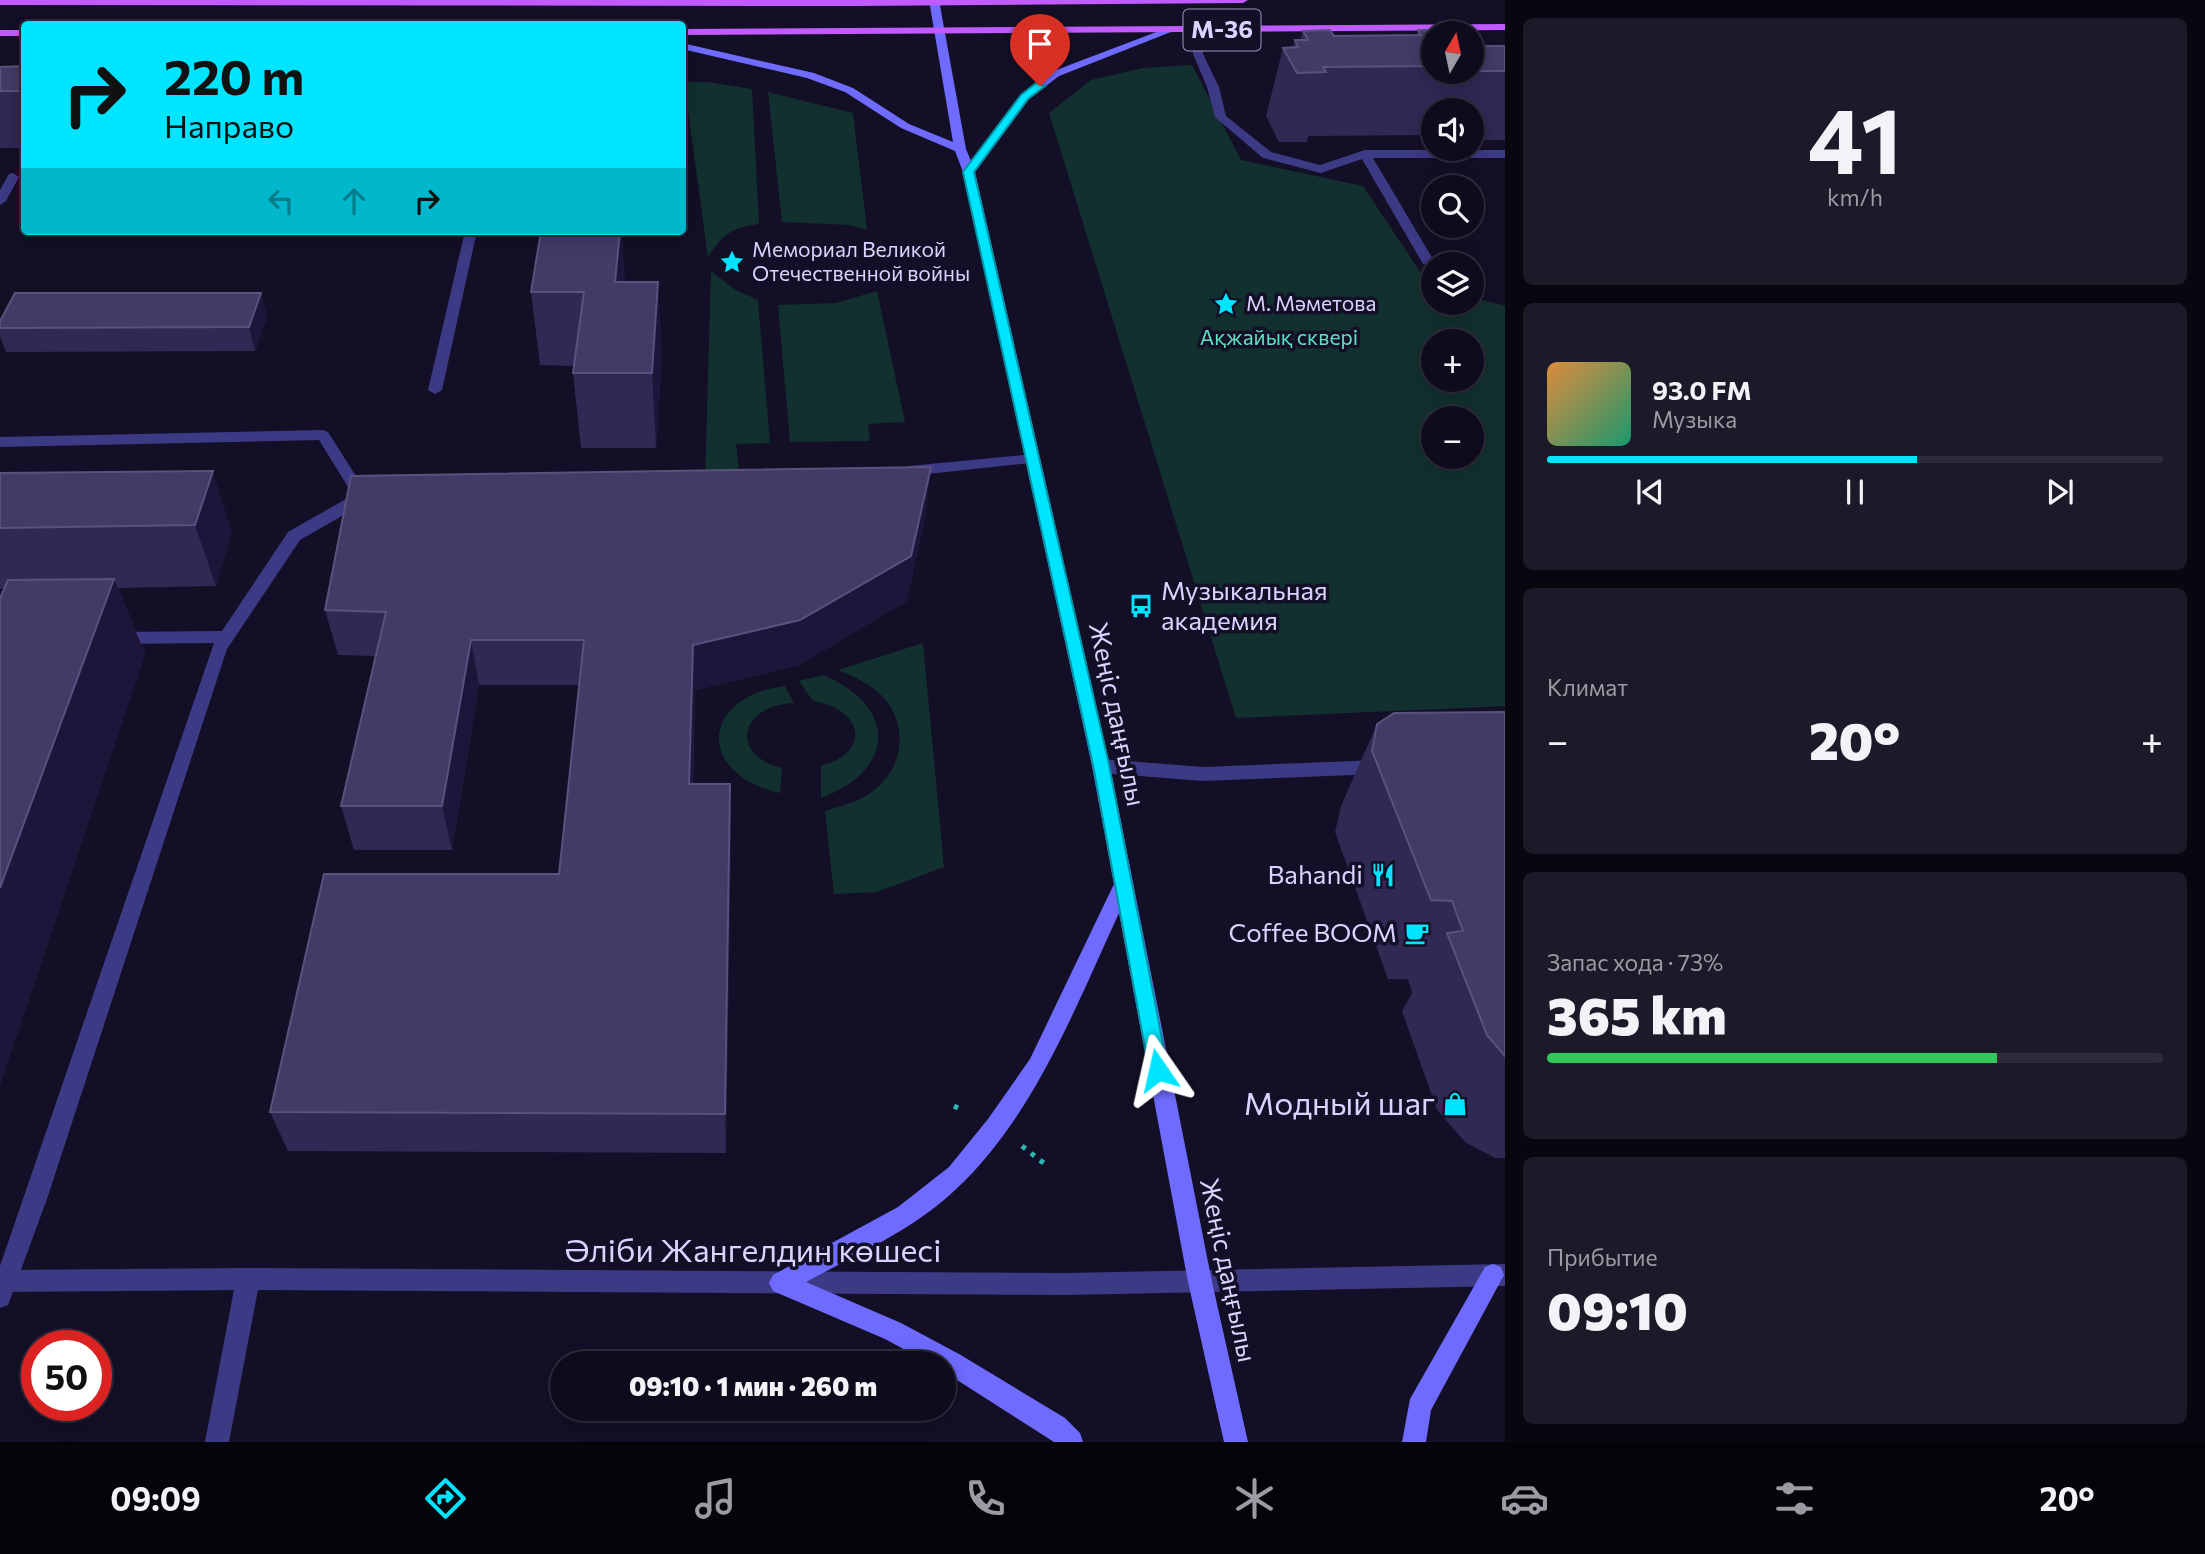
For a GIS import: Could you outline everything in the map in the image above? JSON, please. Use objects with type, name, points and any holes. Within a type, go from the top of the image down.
[{"type":"main road","points":[[656,3],[682,0]]},
{"type":"main road","name":"M-36","points":[[0,2],[1243,0]]},
{"type":"main road","name":"Жеңіс даңғылы","points":[[934,1],[960,149],[968,172],[1034,459],[1101,765],[1200,1282],[1236,1442]]},
{"type":"main road","name":"M-36","points":[[686,32],[1505,27]]},
{"type":"main road","points":[[968,172],[1025,97],[1055,74],[1171,30]]},
{"type":"main road","points":[[0,33],[21,33]]},
{"type":"main road","points":[[686,47],[810,75],[849,90],[905,126],[960,149]]},
{"type":"main road","points":[[781,1283],[906,1215],[957,1174],[996,1126],[1037,1066],[1123,885]]},
{"type":"main road","points":[[1414,1442],[1419,1408],[1440,1367],[1499,1275]]},
{"type":"main road","points":[[781,1283],[893,1331],[951,1362],[1056,1427],[1071,1442]]},
{"type":"street","points":[[1196,30],[1198,54],[1213,88],[1221,117],[1267,155],[1321,170],[1365,154],[1505,154]]},
{"type":"street","points":[[1365,154],[1423,252]]},
{"type":"street","points":[[0,201],[12,177]]},
{"type":"street","points":[[435,390],[470,235]]},
{"type":"street","points":[[0,442],[323,435],[362,497]]},
{"type":"street","points":[[887,474],[1034,459]]},
{"type":"street","points":[[2,1287],[36,1199],[219,648],[294,536],[362,497],[386,497]]},
{"type":"street","points":[[94,638],[228,636]]},
{"type":"street","points":[[1101,765],[1203,774],[1395,767]]},
{"type":"street","name":"Әліби Жангелдин көшесі","points":[[2,1287],[248,1279],[781,1283],[1200,1282],[1499,1275]]},
{"type":"street","points":[[217,1442],[248,1279]]},
{"type":"green space","name":"Ақжайық сквері","points":[[1192,65],[1241,160],[1363,186],[1421,273],[1421,315],[1484,315],[1484,300],[1505,306],[1505,706],[1236,718],[1049,113],[1091,80],[1143,68]]},
{"type":"green space","points":[[686,82],[707,82],[752,89],[759,224],[729,233],[708,257]]},
{"type":"green space","points":[[768,92],[853,113],[867,230],[850,225],[782,222]]},
{"type":"green space","points":[[711,271],[734,289],[758,300],[770,443],[736,444],[740,483],[705,481]]},
{"type":"green space","points":[[877,291],[905,422],[868,424],[870,441],[790,442],[778,305],[836,303]]},
{"type":"green space","points":[[923,643],[944,867],[877,892],[834,894],[825,811],[861,798],[879,786],[894,766],[900,743],[896,719],[884,698],[857,678],[838,670]]},
{"type":"green space","points":[[823,675],[848,688],[865,703],[875,720],[878,738],[874,755],[864,771],[846,786],[821,798],[821,766],[838,759],[849,750],[854,741],[855,730],[842,712],[813,701],[799,681]]},
{"type":"green space","points":[[785,686],[794,703],[762,712],[752,721],[748,731],[748,742],[753,752],[782,768],[780,793],[752,783],[733,770],[722,753],[719,736],[724,719],[737,704],[757,693]]},
{"type":"building","points":[[1330,30],[1334,36],[1421,35],[1421,66],[1323,67],[1326,72],[1297,73],[1283,48],[1298,47],[1295,40],[1308,40],[1303,31]]},
{"type":"building","points":[[1484,46],[1505,46],[1505,71],[1484,71]]},
{"type":"building","points":[[21,66],[21,91],[0,91],[0,67]]},
{"type":"building","points":[[540,235],[620,235],[615,282],[658,282],[652,373],[573,373],[584,292],[531,292]]},
{"type":"building","points":[[15,293],[261,293],[249,327],[0,328],[0,321]]},
{"type":"building","points":[[931,467],[911,556],[800,620],[693,645],[689,784],[730,784],[725,1114],[270,1112],[324,874],[559,874],[584,640],[471,640],[442,806],[341,806],[386,612],[325,610],[351,476]]},
{"type":"building","points":[[213,471],[195,525],[0,528],[0,473]]},
{"type":"building","points":[[114,579],[0,888],[0,598],[8,580]]},
{"type":"building","points":[[1505,712],[1505,1056],[1487,1035],[1447,933],[1463,931],[1452,901],[1431,900],[1372,751],[1377,724],[1394,713]]},
{"type":"place","name":"Мемориал Великой Отечественной войны","points":[[732,262]]},
{"type":"place","name":"М. Мәметова","points":[[1226,304]]},
{"type":"place","name":"Музыкальная академия","points":[[1141,606]]},
{"type":"place","name":"Bahandi","points":[[1383,875]]},
{"type":"place","name":"Coffee BOOM","points":[[1417,933]]},
{"type":"place","name":"Модный шаг","points":[[1455,1104]]},
{"type":"route","points":[[1040,86],[1025,97],[968,172],[1101,765],[1158,1070]]}]
